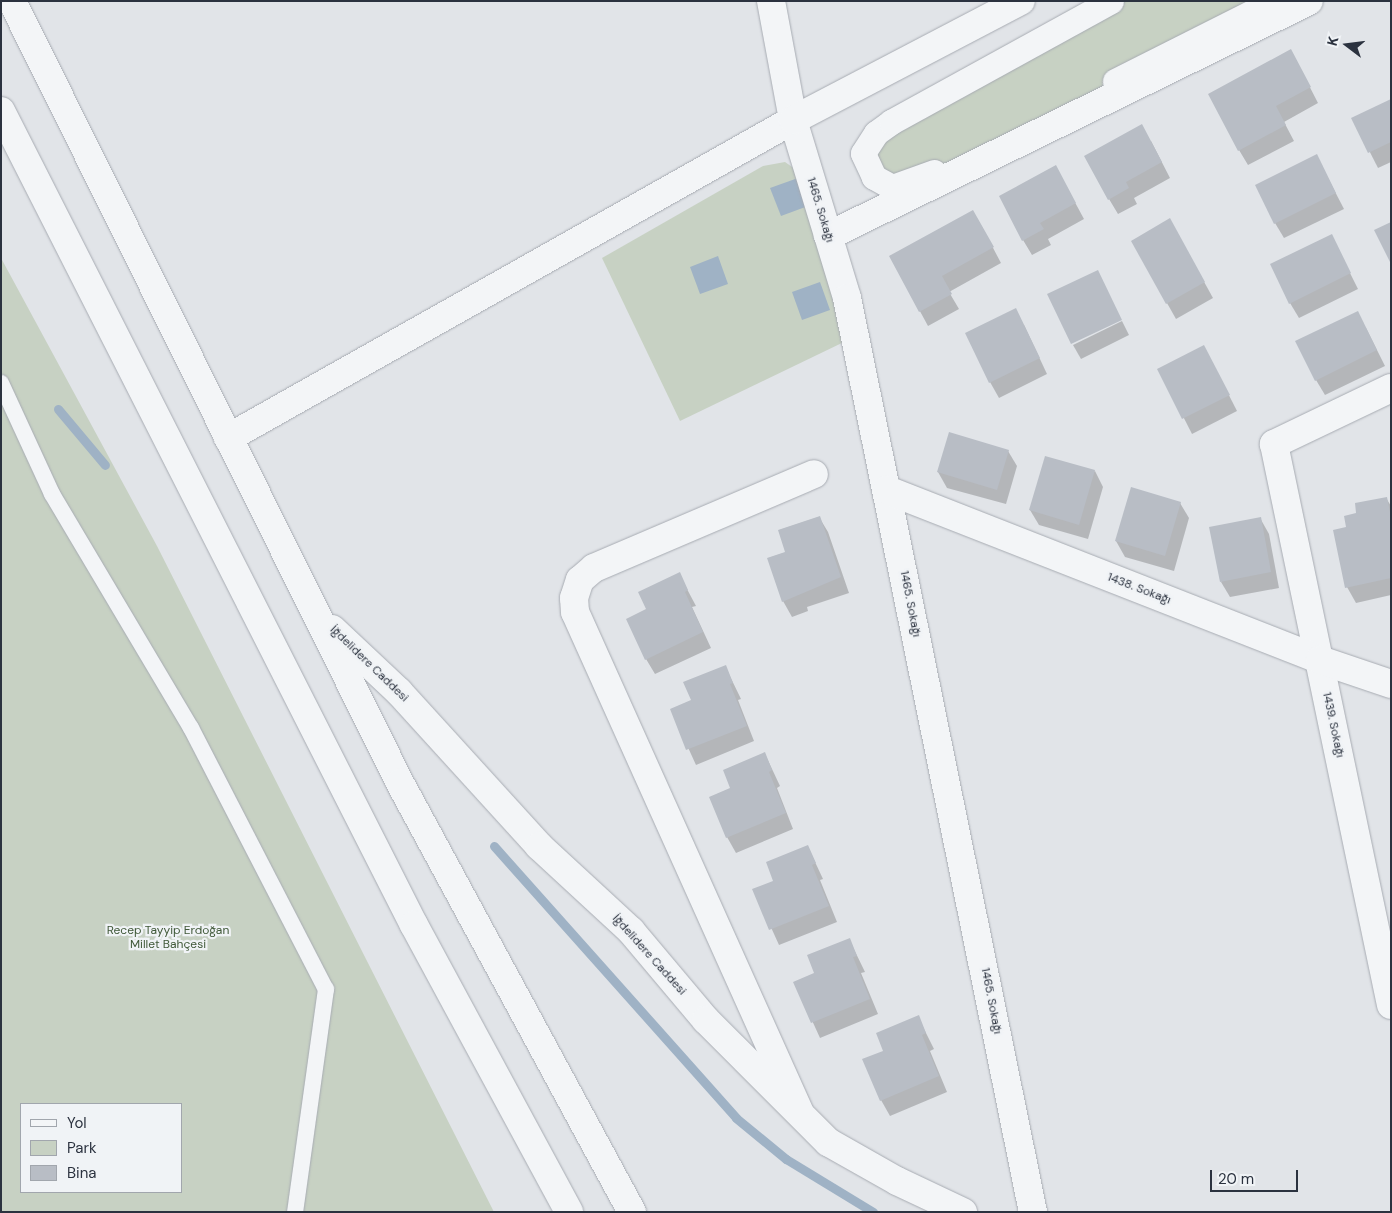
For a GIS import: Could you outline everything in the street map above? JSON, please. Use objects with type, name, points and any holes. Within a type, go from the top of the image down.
[{"type":"street","points":[[12,1],[228,438],[321,619],[400,783],[632,1212]]},
{"type":"street","name":"1465. Sokağı","points":[[771,1],[793,120],[847,298],[1033,1212]]},
{"type":"street","points":[[228,438],[793,120],[1021,1]]},
{"type":"street","points":[[1112,1],[891,122],[876,133],[863,153],[874,177],[892,187],[916,180],[1274,1]]},
{"type":"street","points":[[828,236],[1309,1]]},
{"type":"street","points":[[1,111],[414,925],[569,1212]]},
{"type":"street","name":"1439. Sokağı","points":[[1391,388],[1274,444],[1391,1006]]},
{"type":"street","points":[[800,1115],[575,612],[574,598],[580,580],[594,568],[814,474]]},
{"type":"street","name":"1438. Sokağı","points":[[887,490],[1320,660],[1391,684]]},
{"type":"street","name":"İğdelidere Caddesi","points":[[321,619],[399,692],[539,846],[631,931],[706,1020],[828,1142],[870,1167],[963,1212]]},
{"type":"lane","points":[[1,383],[52,494],[191,728],[326,989],[295,1212]]},
{"type":"green space","points":[[1111,1],[1274,1],[916,180],[874,177],[876,133]]},
{"type":"green space","points":[[785,162],[798,171],[846,341],[680,421],[602,258],[763,166]]},
{"type":"green space","name":"Recep Tayyip Erdoğan Millet Bahçesi","points":[[1,258],[157,546],[494,1212],[1,1212]]},
{"type":"water","points":[[798,178],[808,206],[781,216],[770,188]]},
{"type":"water","points":[[718,256],[728,284],[700,294],[690,267]]},
{"type":"water","points":[[820,282],[830,310],[802,320],[792,292]]},
{"type":"building","points":[[1291,49],[1311,87],[1276,106],[1286,125],[1238,151],[1208,94]]},
{"type":"building","points":[[1391,99],[1391,142],[1368,153],[1351,118]]},
{"type":"building","points":[[1142,124],[1162,162],[1126,182],[1129,188],[1108,200],[1084,156]]},
{"type":"building","points":[[1317,154],[1336,193],[1274,224],[1255,185]]},
{"type":"building","points":[[1056,165],[1076,203],[1040,223],[1044,229],[1022,241],[999,196]]},
{"type":"building","points":[[973,210],[994,247],[942,276],[952,294],[919,312],[889,256]]},
{"type":"building","points":[[1170,218],[1205,282],[1166,304],[1131,241]]},
{"type":"building","points":[[1391,222],[1391,264],[1374,230]]},
{"type":"building","points":[[1332,234],[1351,273],[1289,304],[1270,264]]},
{"type":"building","points":[[1098,270],[1122,320],[1071,344],[1047,294]]},
{"type":"building","points":[[1016,308],[1040,358],[989,383],[965,333]]},
{"type":"building","points":[[1358,311],[1377,350],[1315,381],[1295,341]]},
{"type":"building","points":[[1204,345],[1230,395],[1182,419],[1157,369]]},
{"type":"building","points":[[949,432],[1009,450],[997,490],[937,472]]},
{"type":"building","points":[[1045,456],[1095,470],[1079,525],[1029,510]]},
{"type":"building","points":[[1131,487],[1181,502],[1165,556],[1115,541]]},
{"type":"building","points":[[1387,497],[1391,517],[1391,578],[1345,588],[1333,530],[1346,527],[1344,516],[1356,513],[1355,503]]},
{"type":"building","points":[[820,516],[841,577],[782,602],[767,558],[785,552],[778,530]]},
{"type":"building","points":[[1261,517],[1271,572],[1220,582],[1209,527]]},
{"type":"building","points":[[680,572],[688,590],[685,592],[703,632],[645,660],[626,619],[646,609],[638,592]]},
{"type":"building","points":[[726,665],[733,683],[730,684],[747,726],[686,750],[670,709],[691,700],[683,682]]},
{"type":"building","points":[[765,752],[772,770],[769,772],[786,813],[726,838],[709,797],[730,788],[723,770]]},
{"type":"building","points":[[808,845],[816,863],[812,865],[829,906],[769,930],[752,889],[773,881],[766,862]]},
{"type":"building","points":[[850,938],[857,956],[853,957],[870,999],[811,1023],[793,982],[814,973],[807,955]]},
{"type":"building","points":[[919,1015],[926,1033],[922,1035],[939,1076],[880,1101],[862,1059],[883,1051],[876,1033]]},
{"type":"waterway","points":[[58,409],[105,465]]},
{"type":"waterway","points":[[494,846],[736,1118],[786,1159],[873,1212]]}]
